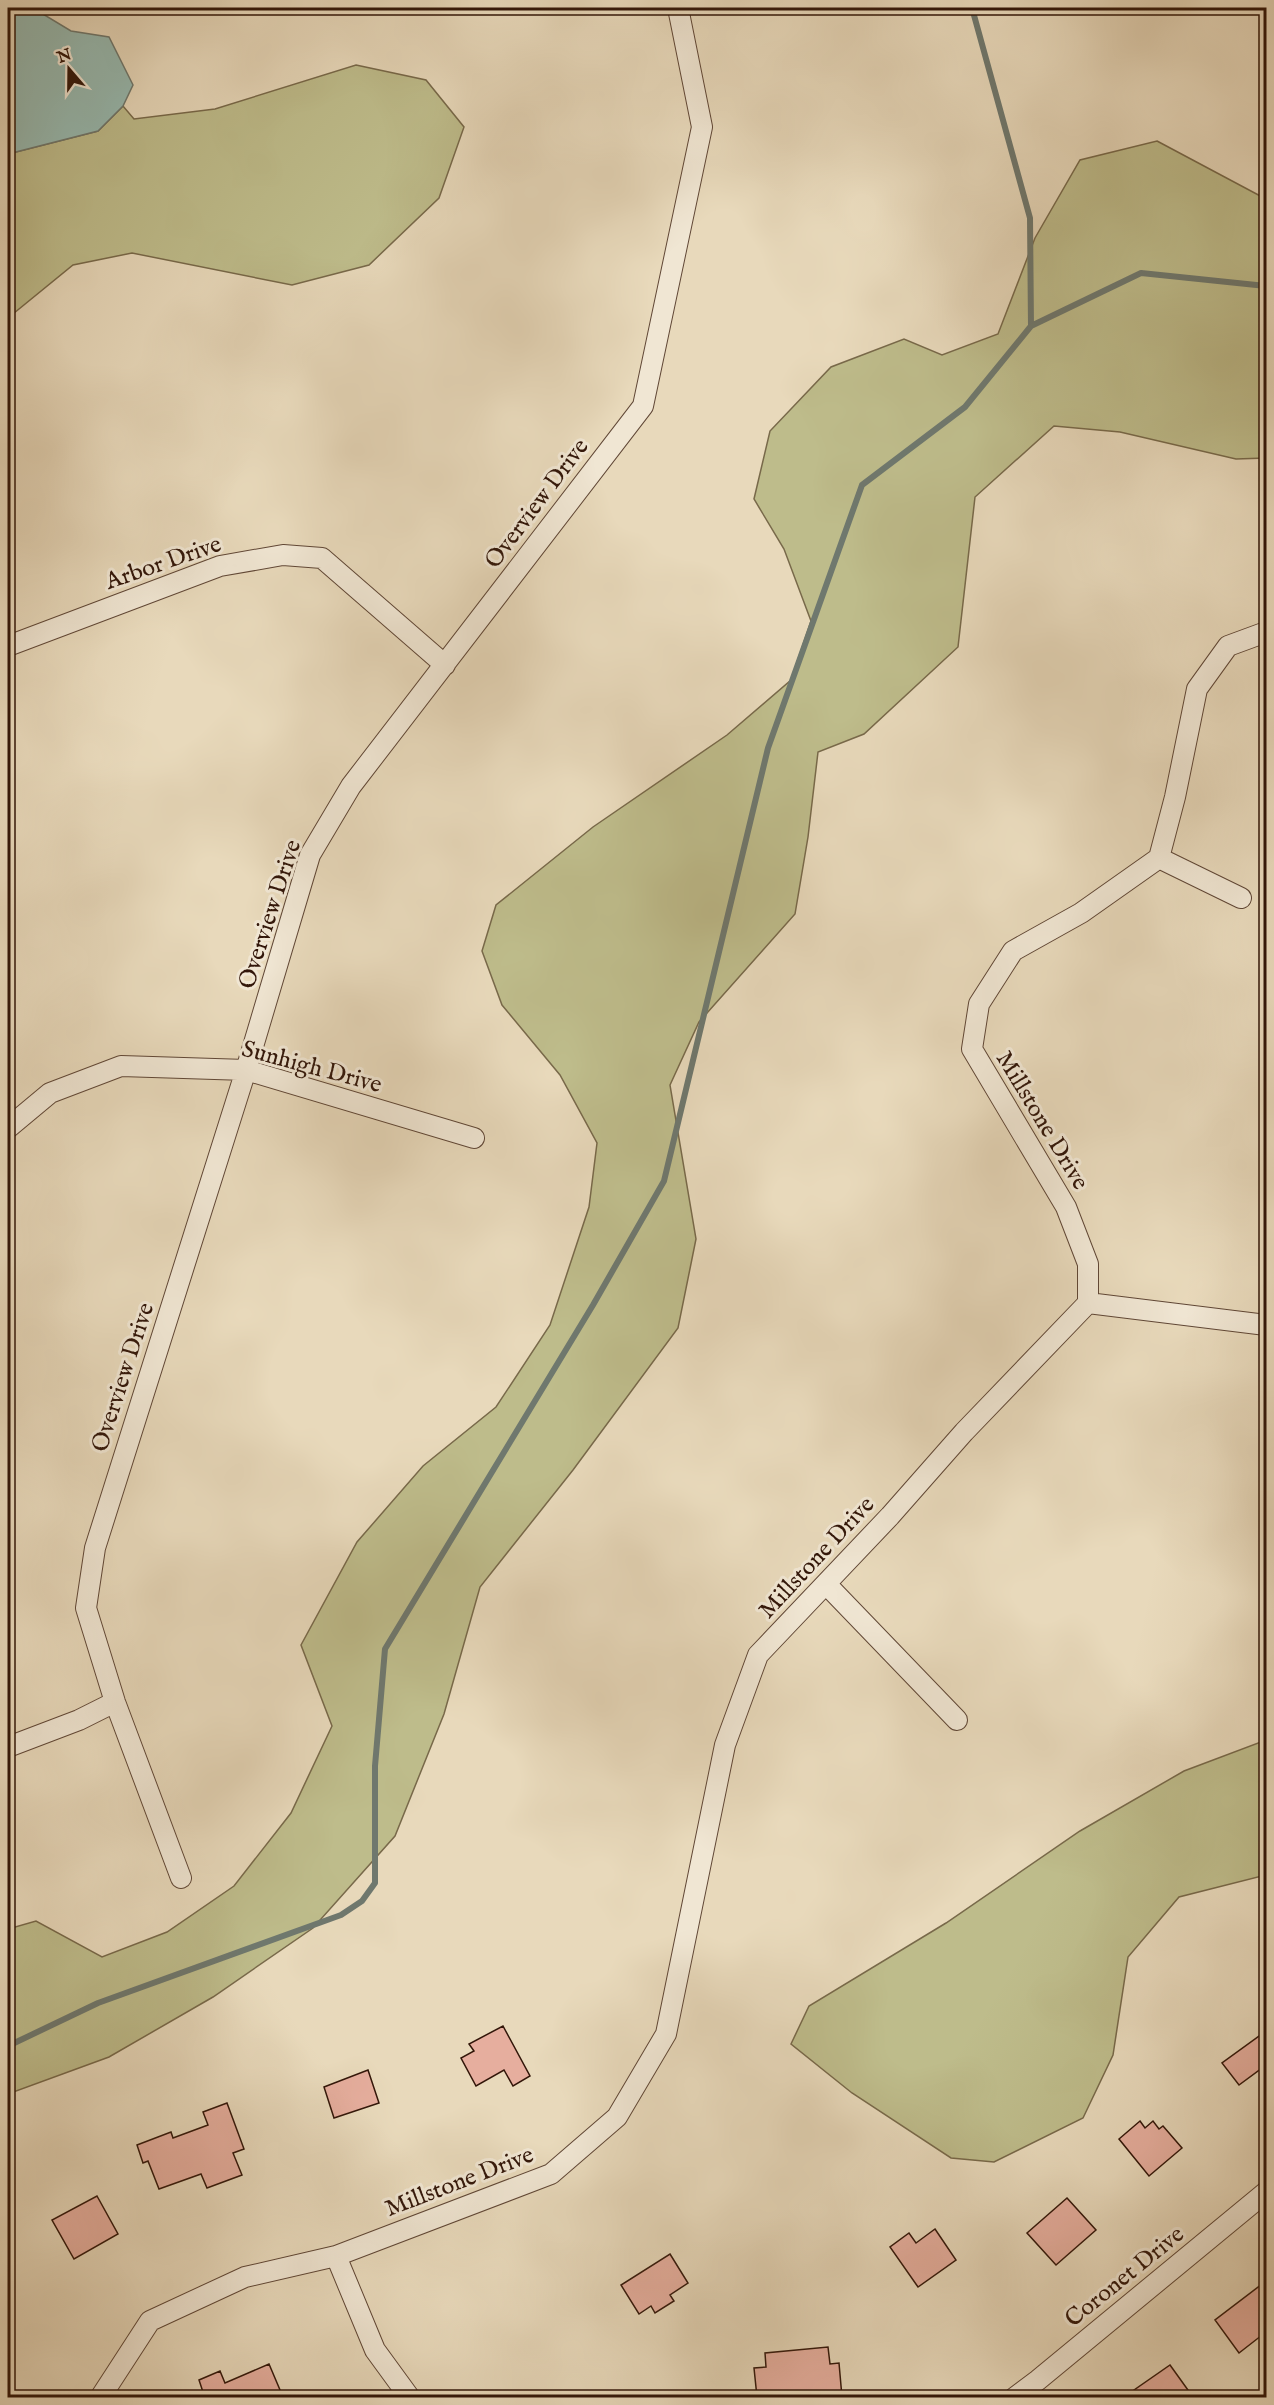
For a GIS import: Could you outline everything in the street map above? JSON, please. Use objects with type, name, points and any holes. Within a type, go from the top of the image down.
[{"type":"street","name":"Overview Drive","points":[[181,1878],[115,1702],[86,1608],[95,1548],[246,1070],[310,855],[351,786],[643,406],[702,127],[678,8]]},
{"type":"street","name":"Arbor Drive","points":[[8,646],[220,566],[283,555],[322,558],[445,664]]},
{"type":"street","points":[[1241,898],[1159,858],[1175,797],[1197,689],[1228,646],[1266,632]]},
{"type":"street","name":"Millstone Drive","points":[[100,2397],[150,2321],[245,2277],[336,2256],[551,2174],[617,2117],[666,2034],[725,1745],[759,1655],[827,1585],[964,1431],[1088,1303],[1088,1264],[1066,1207],[972,1049],[979,1004],[1013,951],[1081,913],[1159,858]]},
{"type":"street","name":"Sunhigh Drive","points":[[8,1128],[50,1093],[121,1066],[246,1070],[474,1138]]},
{"type":"street","points":[[1088,1303],[1266,1325]]},
{"type":"street","points":[[827,1585],[957,1720]]},
{"type":"street","points":[[8,1747],[79,1720],[115,1702]]},
{"type":"street","name":"Coronet Drive","points":[[1014,2397],[1266,2192]]},
{"type":"street","points":[[336,2256],[375,2350],[410,2397]]},
{"type":"shaded area","points":[[356,65],[426,80],[464,127],[439,198],[369,265],[292,285],[132,253],[73,265],[8,318],[8,154],[98,131],[123,106],[134,119],[215,109]]},
{"type":"shaded area","points":[[1157,141],[1266,199],[1266,458],[1236,459],[1120,432],[1054,426],[975,497],[958,647],[864,734],[818,752],[808,837],[795,914],[699,1022],[670,1085],[696,1239],[678,1328],[573,1470],[480,1587],[444,1714],[395,1836],[313,1928],[213,1997],[109,2057],[8,2094],[8,1929],[36,1921],[102,1957],[167,1932],[234,1886],[291,1813],[332,1726],[301,1645],[357,1542],[423,1466],[496,1407],[550,1325],[589,1207],[597,1143],[560,1075],[502,1005],[482,951],[496,905],[593,827],[727,735],[791,680],[811,621],[784,549],[754,499],[770,431],[831,367],[904,339],[942,355],[998,334],[1035,238],[1080,160]]},
{"type":"shaded area","points":[[1266,1740],[1266,1875],[1179,1897],[1128,1957],[1113,2055],[1083,2118],[994,2162],[951,2158],[852,2093],[791,2044],[809,2006],[946,1923],[1080,1831],[1184,1771]]},
{"type":"water","points":[[8,8],[33,8],[71,31],[109,37],[133,85],[123,106],[98,131],[8,154]]},
{"type":"building","points":[[503,2026],[530,2076],[513,2086],[504,2070],[476,2086],[461,2058],[474,2051],[469,2044]]},
{"type":"building","points":[[1266,2031],[1266,2065],[1239,2085],[1222,2063]]},
{"type":"building","points":[[368,2070],[379,2103],[334,2118],[324,2087]]},
{"type":"building","points":[[227,2103],[244,2149],[233,2153],[242,2175],[207,2188],[201,2174],[159,2189],[148,2161],[143,2163],[137,2145],[171,2132],[173,2138],[208,2125],[203,2112]]},
{"type":"building","points":[[1140,2121],[1145,2128],[1153,2121],[1159,2129],[1163,2126],[1182,2148],[1149,2176],[1119,2139]]},
{"type":"building","points":[[97,2196],[118,2234],[74,2259],[52,2220]]},
{"type":"building","points":[[1067,2198],[1096,2230],[1056,2265],[1027,2233]]},
{"type":"building","points":[[935,2229],[956,2260],[918,2287],[890,2247],[909,2233],[916,2243]]},
{"type":"building","points":[[670,2254],[688,2283],[670,2295],[674,2301],[655,2313],[651,2306],[639,2314],[621,2285]]},
{"type":"building","points":[[1266,2281],[1266,2332],[1239,2353],[1215,2320]]},
{"type":"building","points":[[828,2347],[830,2364],[839,2363],[842,2397],[757,2397],[754,2368],[766,2367],[765,2353]]},
{"type":"building","points":[[269,2364],[283,2397],[190,2397],[203,2392],[199,2380],[220,2371],[225,2383]]},
{"type":"building","points":[[1170,2365],[1193,2397],[1124,2397]]},
{"type":"waterway","points":[[8,2046],[98,2003],[341,1915],[362,1901],[375,1883],[375,1766],[385,1649],[593,1305],[664,1181],[768,748],[862,485],[965,407],[1031,326],[1030,218],[972,8]]},
{"type":"waterway","points":[[1031,326],[1141,273],[1266,286]]}]
